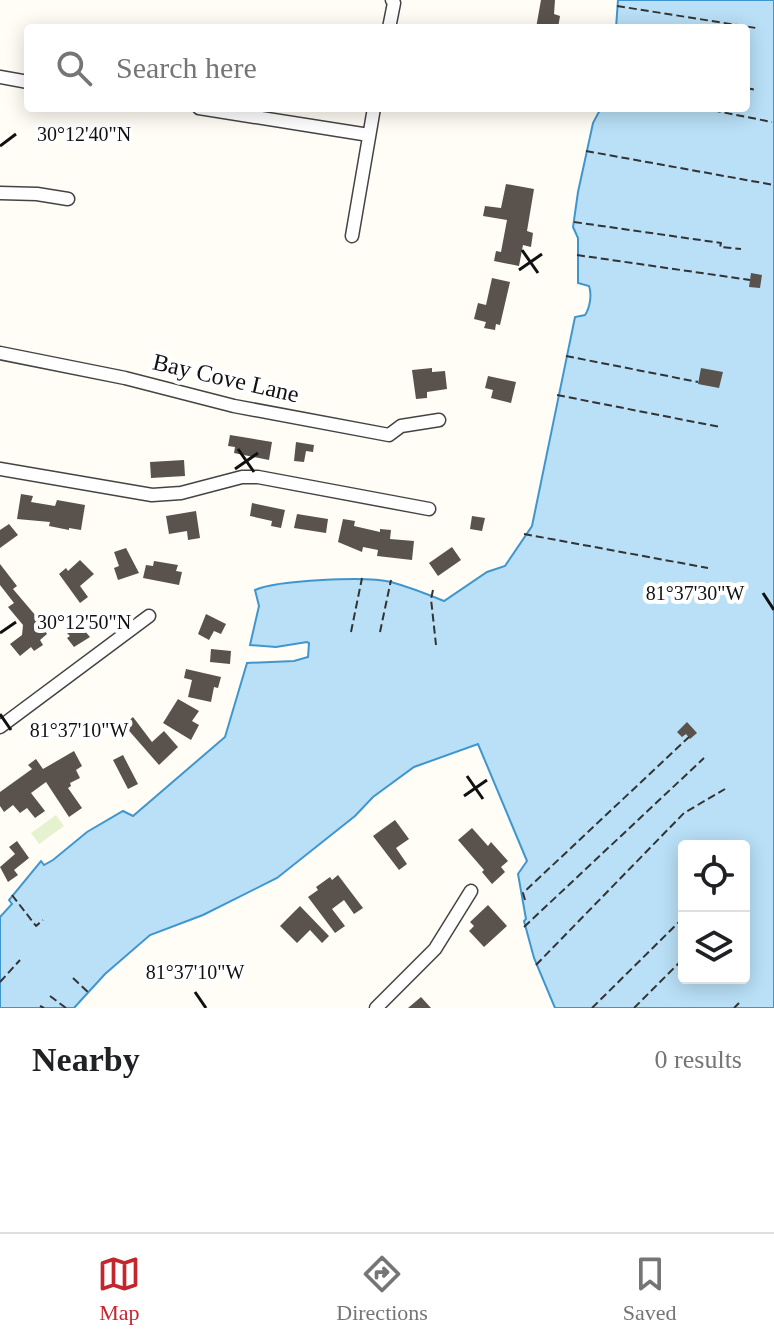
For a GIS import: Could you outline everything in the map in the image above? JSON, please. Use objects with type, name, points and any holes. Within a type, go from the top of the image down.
[{"type":"street","points":[[390,24],[392,0]]},
{"type":"street","points":[[0,77],[24,81]]},
{"type":"street","points":[[250,112],[282,115],[369,135]]},
{"type":"street","points":[[352,236],[373,112]]},
{"type":"street","points":[[0,193],[68,199]]},
{"type":"street","name":"Bay Cove Lane","points":[[0,353],[125,378],[234,406],[389,435],[401,426],[439,420]]},
{"type":"street","points":[[0,469],[152,495],[181,493],[242,477],[258,477],[429,509]]},
{"type":"street","points":[[0,727],[149,616]]},
{"type":"street","points":[[376,1008],[435,949],[471,891]]},
{"type":"path","points":[[617,6],[731,24]]},
{"type":"path","points":[[750,27],[756,28]]},
{"type":"path","points":[[750,89],[757,90]]},
{"type":"path","points":[[721,112],[772,122]]},
{"type":"path","points":[[586,151],[774,185]]},
{"type":"path","points":[[574,222],[721,243],[720,247],[741,249]]},
{"type":"path","points":[[577,255],[750,280]]},
{"type":"path","points":[[566,356],[698,382]]},
{"type":"path","points":[[557,395],[720,427]]},
{"type":"path","points":[[524,534],[708,568]]},
{"type":"path","points":[[351,632],[362,578]]},
{"type":"path","points":[[380,632],[391,580]]},
{"type":"path","points":[[433,590],[431,599],[436,645]]},
{"type":"path","points":[[525,900],[523,893],[689,737]]},
{"type":"path","points":[[524,927],[704,758]]},
{"type":"path","points":[[536,965],[684,813],[725,789]]},
{"type":"path","points":[[12,895],[36,926],[43,920]]},
{"type":"path","points":[[592,1008],[678,923]]},
{"type":"path","points":[[0,982],[20,960]]},
{"type":"path","points":[[634,1008],[678,964]]},
{"type":"path","points":[[73,978],[88,992]]},
{"type":"path","points":[[50,996],[66,1008]]},
{"type":"path","points":[[734,1008],[739,1003]]},
{"type":"green space","points":[[56,815],[64,826],[39,844],[31,833]]},
{"type":"water","points":[[618,0],[774,0],[774,1008],[555,1008],[534,958],[524,921],[518,874],[527,861],[478,744],[414,767],[373,797],[355,816],[277,878],[203,915],[150,935],[105,974],[74,1008],[0,1008],[0,917],[12,904],[9,900],[41,861],[44,865],[53,860],[87,832],[123,811],[133,816],[225,737],[247,663],[294,661],[308,657],[307,642],[276,647],[250,645],[259,606],[255,590],[301,581],[379,580],[444,601],[487,572],[505,566],[532,526],[575,317],[585,315],[590,301],[589,286],[578,283],[578,238],[573,227],[593,123],[599,112],[750,112],[750,24],[616,24]]},
{"type":"building","points":[[541,0],[555,0],[554,14],[560,16],[559,24],[537,24]]},
{"type":"building","points":[[506,184],[534,189],[527,231],[533,233],[531,247],[523,245],[519,266],[494,261],[496,251],[501,252],[507,220],[483,216],[485,206],[501,208]]},
{"type":"building","points":[[751,273],[762,275],[760,288],[749,287]]},
{"type":"building","points":[[492,278],[510,282],[500,325],[496,324],[495,330],[484,328],[486,322],[474,319],[478,303],[486,305]]},
{"type":"building","points":[[432,368],[432,372],[445,371],[447,389],[427,392],[427,398],[416,399],[412,370]]},
{"type":"building","points":[[701,368],[723,372],[719,388],[698,384]]},
{"type":"building","points":[[488,376],[516,382],[511,403],[491,398],[493,390],[485,388]]},
{"type":"building","points":[[230,435],[272,442],[269,460],[234,453],[235,447],[228,446]]},
{"type":"building","points":[[296,442],[314,445],[313,452],[306,451],[304,462],[294,461]]},
{"type":"building","points":[[184,460],[185,476],[151,478],[150,462]]},
{"type":"building","points":[[21,494],[33,496],[31,502],[55,506],[57,500],[85,505],[81,530],[49,526],[50,522],[17,519]]},
{"type":"building","points":[[252,503],[285,510],[281,528],[271,526],[272,521],[250,516]]},
{"type":"building","points":[[196,511],[200,538],[188,540],[187,531],[169,534],[166,516]]},
{"type":"building","points":[[297,514],[328,519],[326,533],[294,528]]},
{"type":"building","points":[[472,516],[485,518],[482,531],[470,529]]},
{"type":"building","points":[[343,519],[355,521],[354,526],[380,532],[380,529],[391,530],[390,539],[414,541],[412,560],[377,556],[378,550],[363,547],[362,552],[338,542]]},
{"type":"building","points":[[9,524],[18,535],[0,548],[0,530]]},
{"type":"building","points":[[452,547],[461,560],[438,576],[429,563]]},
{"type":"building","points":[[126,548],[139,573],[118,580],[114,568],[119,566],[114,552]]},
{"type":"building","points":[[80,560],[94,574],[80,586],[88,597],[80,603],[59,574],[66,568],[68,571]]},
{"type":"building","points":[[154,561],[178,565],[176,571],[182,572],[179,585],[143,578],[146,565],[153,566]]},
{"type":"building","points":[[0,564],[17,586],[13,589],[47,634],[40,640],[43,645],[34,651],[31,647],[20,656],[10,644],[22,635],[23,625],[8,607],[14,603],[0,585]]},
{"type":"building","points":[[206,614],[226,624],[221,634],[214,631],[209,640],[198,634]]},
{"type":"building","points":[[78,623],[90,637],[74,647],[67,633]]},
{"type":"building","points":[[211,649],[231,651],[230,664],[210,662]]},
{"type":"building","points":[[186,669],[221,677],[218,688],[214,687],[211,702],[188,697],[192,680],[184,678]]},
{"type":"building","points":[[178,699],[199,711],[192,721],[199,725],[191,740],[163,723]]},
{"type":"building","points":[[133,717],[152,742],[164,731],[178,747],[159,765],[124,725]]},
{"type":"building","points":[[687,722],[697,733],[690,739],[686,734],[682,737],[677,732]]},
{"type":"building","points":[[74,751],[82,766],[76,770],[80,778],[70,783],[68,788],[82,808],[69,817],[46,782],[31,793],[45,811],[35,818],[27,808],[20,813],[13,805],[4,812],[0,806],[0,792],[32,769],[28,765],[36,759],[43,769]]},
{"type":"building","points":[[123,755],[138,784],[128,789],[113,760]]},
{"type":"building","points":[[395,820],[409,839],[396,848],[407,864],[399,870],[373,836]]},
{"type":"building","points":[[472,828],[488,846],[491,842],[508,861],[501,867],[505,872],[492,884],[458,840]]},
{"type":"building","points":[[17,841],[29,858],[14,870],[18,875],[8,882],[0,867],[15,854],[9,847]]},
{"type":"building","points":[[338,875],[363,908],[354,914],[344,900],[332,909],[345,926],[335,933],[308,897],[318,890],[316,887]]},
{"type":"building","points":[[488,905],[507,926],[484,947],[469,931],[474,926],[470,922]]},
{"type":"building","points":[[300,906],[329,936],[322,943],[310,930],[297,943],[280,926]]},
{"type":"building","points":[[421,997],[431,1008],[408,1008]]}]
